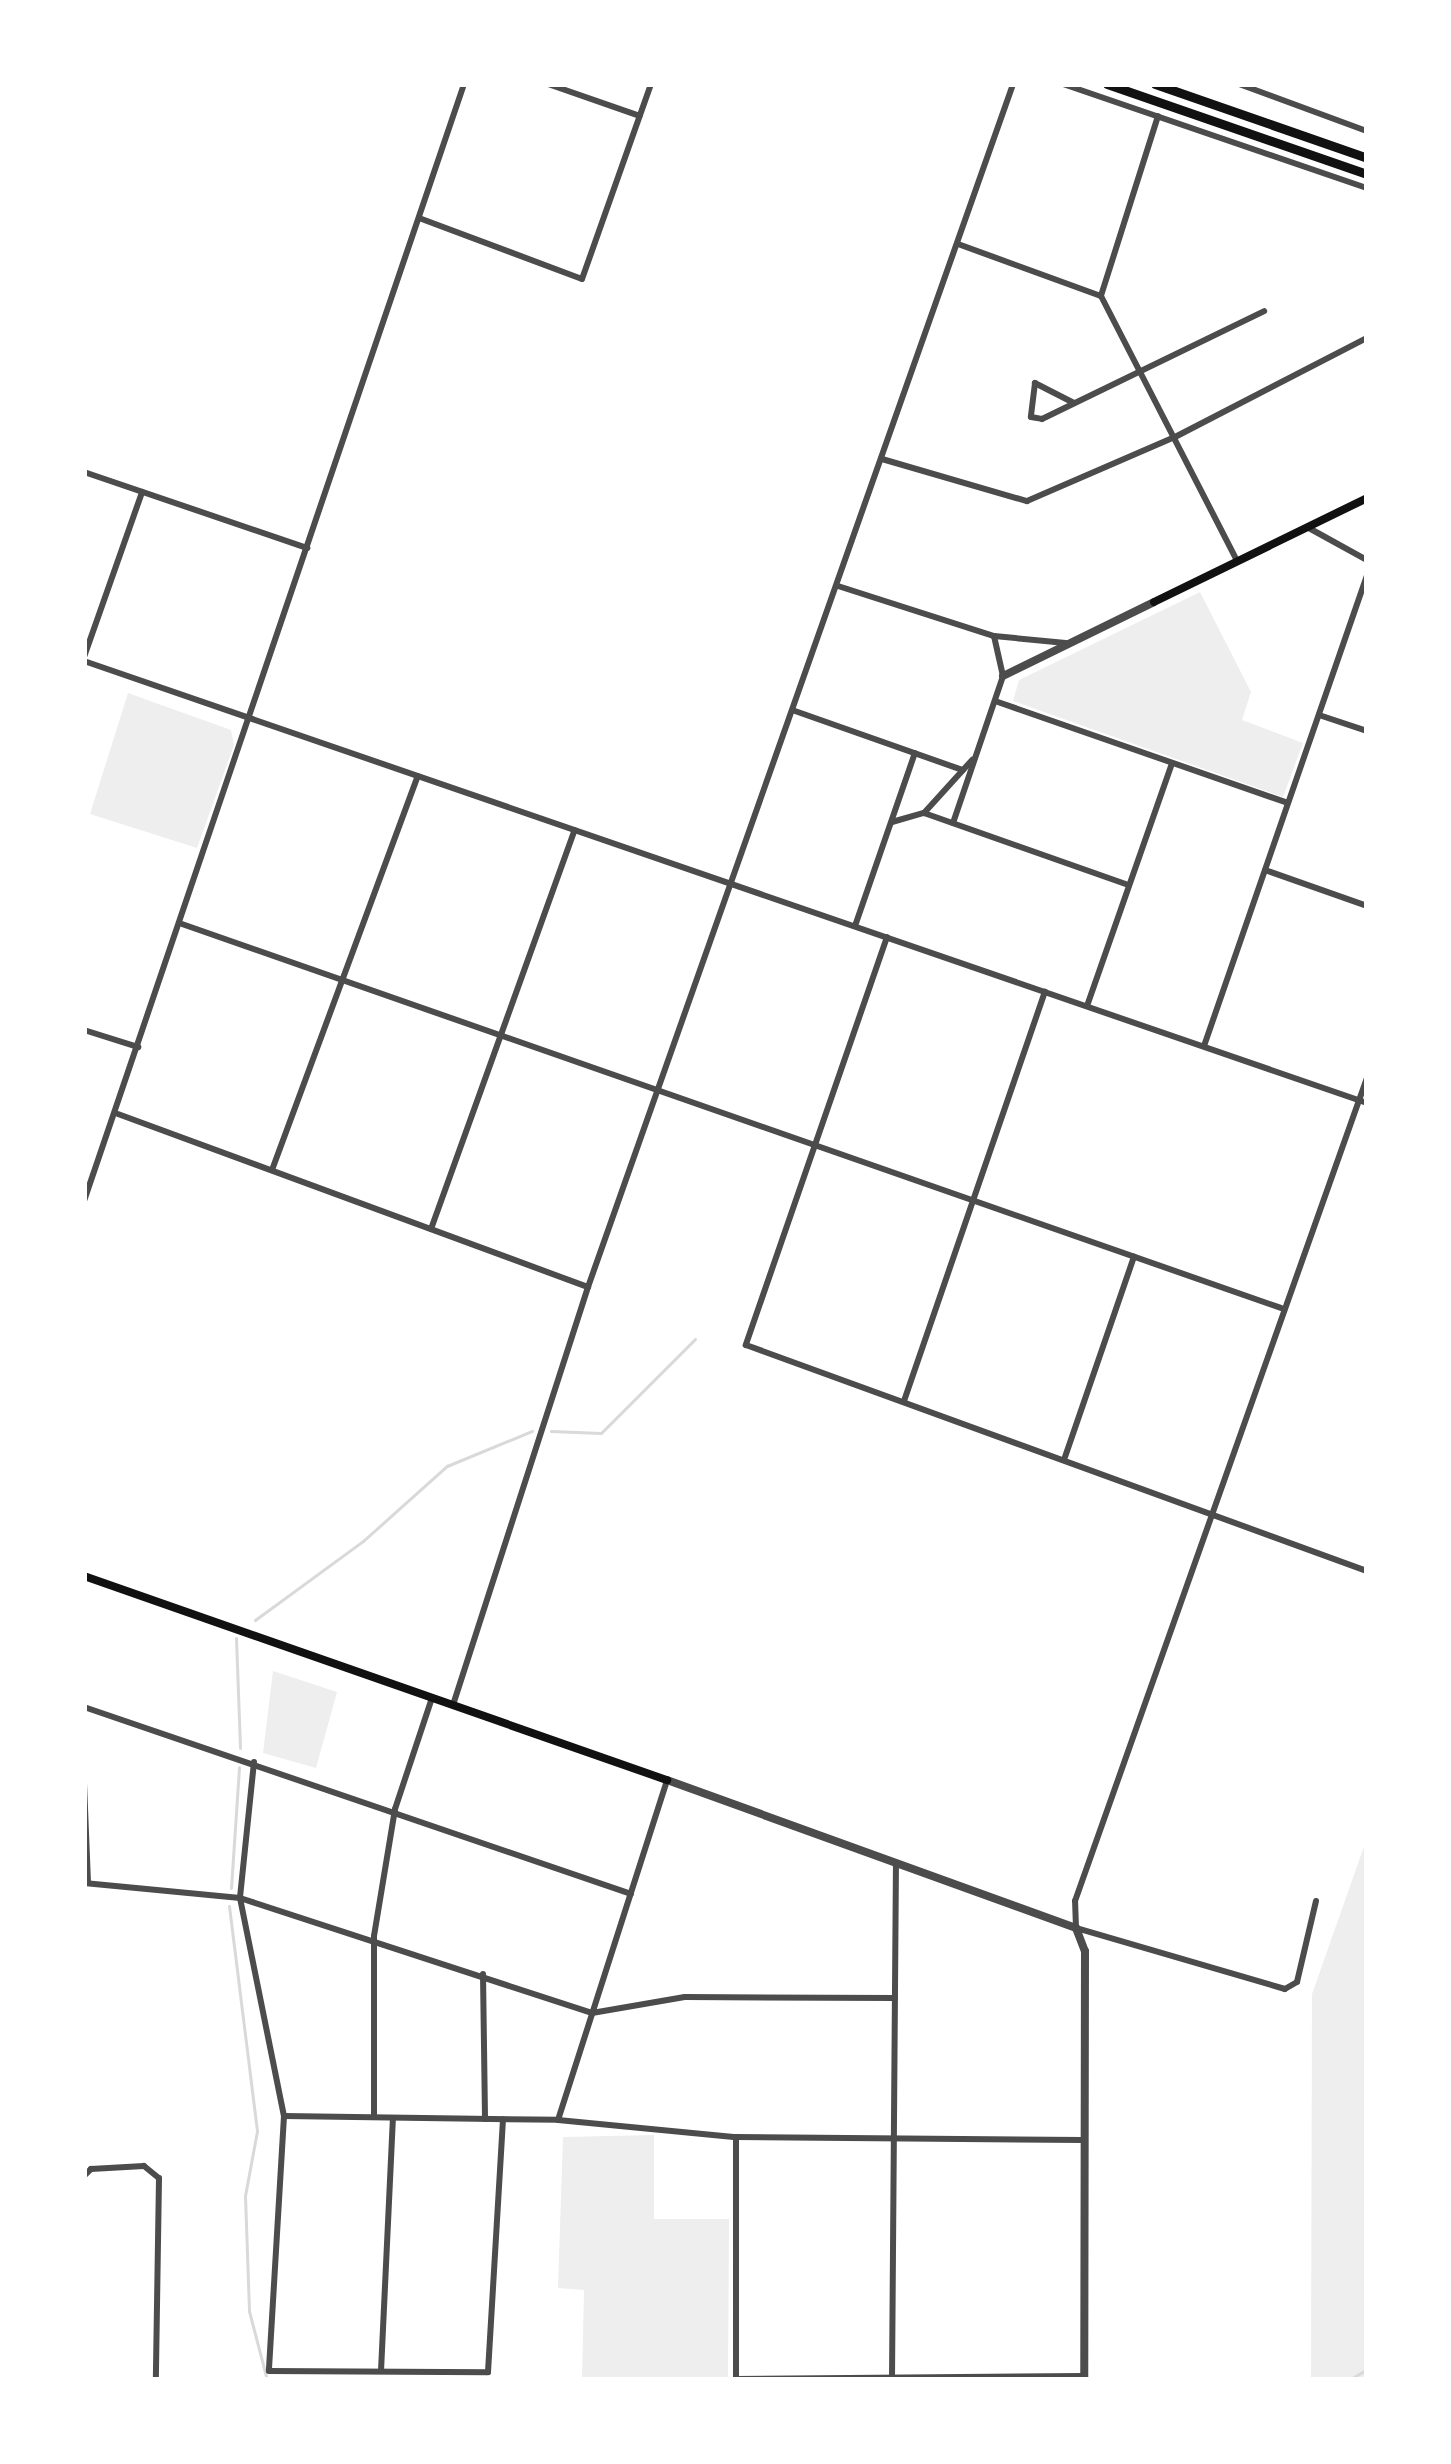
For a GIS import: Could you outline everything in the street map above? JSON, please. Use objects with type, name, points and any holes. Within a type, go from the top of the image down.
[{"type":"main road","points":[[1107,84],[1367,174]]},
{"type":"main road","points":[[1155,84],[1367,158]]},
{"type":"main road","points":[[1154,602],[1367,498]]},
{"type":"main road","points":[[84,1576],[667,1780]]},
{"type":"street","points":[[84,1200],[182,924],[464,84]]},
{"type":"street","points":[[548,84],[640,116]]},
{"type":"street","points":[[419,218],[582,279],[651,84]]},
{"type":"street","points":[[453,1706],[588,1287],[1013,84]]},
{"type":"street","points":[[1063,84],[1367,188]]},
{"type":"street","points":[[1239,84],[1367,131]]},
{"type":"street","points":[[1101,296],[1158,116]]},
{"type":"street","points":[[957,244],[1101,296],[1237,561]]},
{"type":"street","points":[[1074,403],[1035,383],[1031,417],[1042,419],[1264,310]]},
{"type":"street","points":[[882,459],[1027,501],[1175,437],[1367,338]]},
{"type":"street","points":[[84,472],[308,548]]},
{"type":"street","points":[[142,492],[84,659],[1363,1101]]},
{"type":"street","points":[[1307,527],[1367,560]]},
{"type":"street","points":[[1204,1046],[1367,575]]},
{"type":"street","points":[[838,586],[994,636],[1070,644]]},
{"type":"street","points":[[1003,676],[1154,602]]},
{"type":"street","points":[[952,823],[1003,676],[994,636]]},
{"type":"street","points":[[994,700],[1288,803]]},
{"type":"street","points":[[794,711],[963,770]]},
{"type":"street","points":[[1318,715],[1367,731]]},
{"type":"street","points":[[855,926],[914,753]]},
{"type":"street","points":[[892,822],[924,813],[975,757]]},
{"type":"street","points":[[1088,1006],[1172,763]]},
{"type":"street","points":[[272,1171],[418,776]]},
{"type":"street","points":[[924,813],[1128,884]]},
{"type":"street","points":[[431,1229],[575,830]]},
{"type":"street","points":[[1265,870],[1367,906]]},
{"type":"street","points":[[182,924],[1281,1308]]},
{"type":"street","points":[[887,937],[746,1346],[1064,1457],[1367,1571]]},
{"type":"street","points":[[904,1401],[1045,992]]},
{"type":"street","points":[[84,1030],[139,1048]]},
{"type":"street","points":[[736,2137],[736,2379],[1084,2378],[1084,1951],[1076,1928],[1076,1900],[1281,1308],[1363,1101],[1367,1078]]},
{"type":"street","points":[[117,1113],[588,1287]]},
{"type":"street","points":[[1064,1457],[1134,1257]]},
{"type":"street","points":[[374,2117],[374,1936],[395,1810],[432,1698]]},
{"type":"street","points":[[84,1707],[631,1894]]},
{"type":"street","points":[[254,1762],[240,1898],[284,2116],[269,2371],[488,2372],[503,2119]]},
{"type":"street","points":[[558,2120],[667,1780],[1076,1928],[1285,1989],[1297,1982],[1316,1901]]},
{"type":"street","points":[[84,1783],[86,1883],[240,1898],[374,1936],[592,2013],[686,1997],[895,1999]]},
{"type":"street","points":[[892,2379],[896,1863]]},
{"type":"street","points":[[483,1975],[485,2119]]},
{"type":"street","points":[[284,2116],[558,2120],[736,2137],[1084,2140]]},
{"type":"street","points":[[381,2372],[393,2118]]},
{"type":"street","points":[[84,2176],[91,2168],[144,2166],[159,2179],[156,2380]]},
{"type":"shaded area","points":[[1200,592],[1251,692],[1242,720],[1303,743],[1283,797],[1013,701],[1019,680]]},
{"type":"shaded area","points":[[128,693],[231,730],[234,745],[197,848],[90,814]]},
{"type":"shaded area","points":[[273,1671],[337,1692],[316,1768],[263,1753]]},
{"type":"shaded area","points":[[1367,1838],[1367,2380],[1311,2380],[1312,1994]]},
{"type":"shaded area","points":[[654,2135],[654,2219],[729,2219],[728,2380],[304,2380],[582,2378],[584,2290],[558,2288],[563,2137]]},
{"type":"waterway","points":[[551,1431],[601,1433],[695,1339]]},
{"type":"waterway","points":[[255,1620],[363,1541],[447,1466],[532,1431]]},
{"type":"waterway","points":[[236,1638],[240,1748]]},
{"type":"waterway","points":[[231,1888],[239,1767]]},
{"type":"waterway","points":[[229,1906],[257,2131],[245,2196],[249,2311],[267,2380]]},
{"type":"waterway","points":[[1349,2380],[1367,2369]]}]
